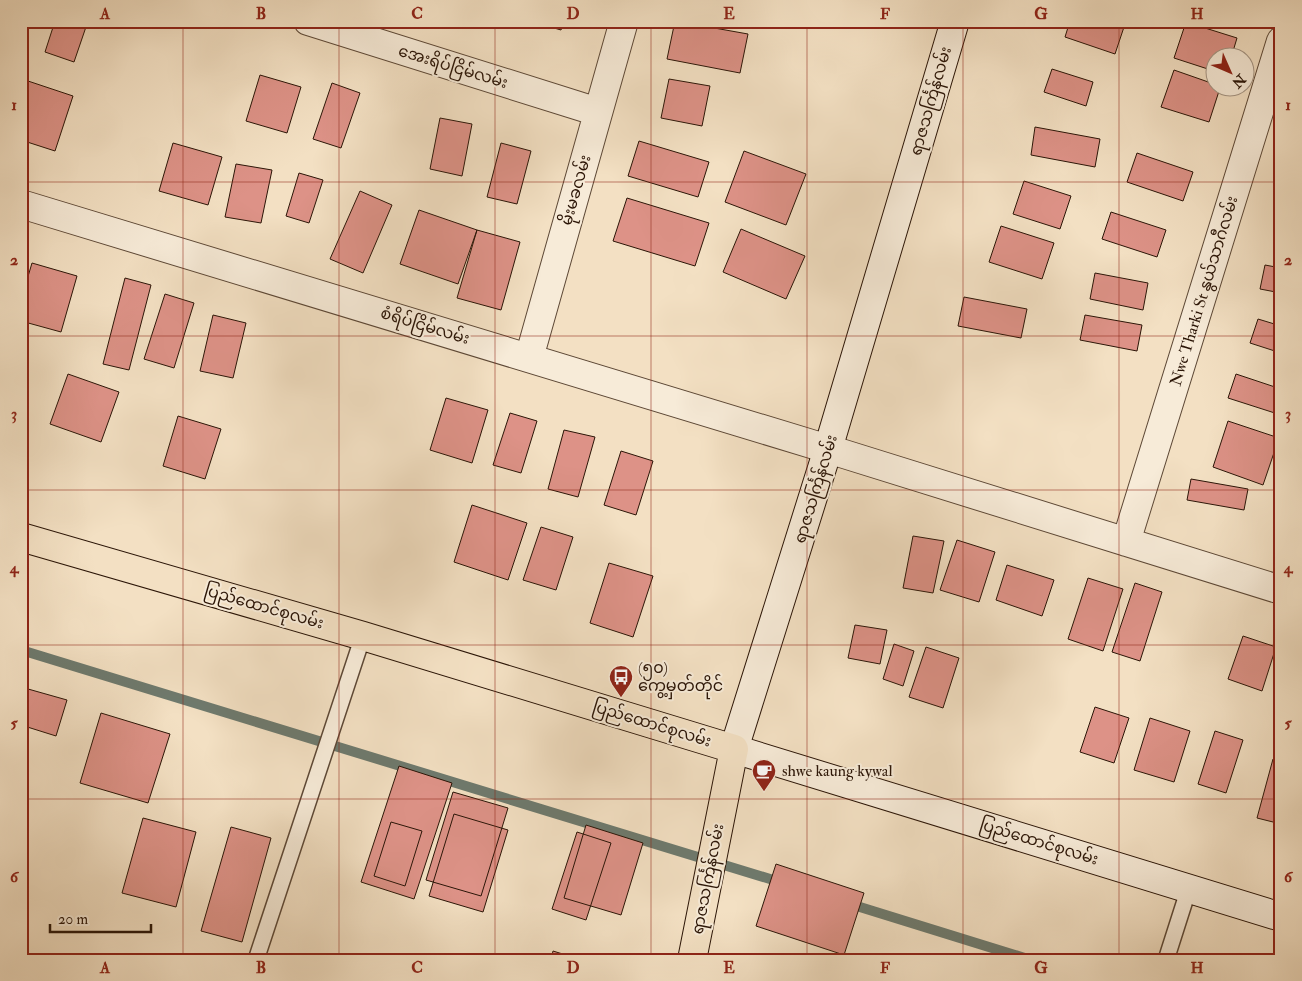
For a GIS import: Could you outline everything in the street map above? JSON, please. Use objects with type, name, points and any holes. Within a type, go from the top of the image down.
[{"type":"main road","name":"ပြည်ထောင်စုလမ်း","points":[[21,537],[363,636],[734,748]]},
{"type":"main road","name":"ရာဇသင်္ကြန်လမ်း","points":[[692,960],[734,748]]},
{"type":"street","name":"အေးရိပ်ငြိမ်လမ်း","points":[[308,21],[345,27],[598,112]]},
{"type":"street","name":"မိုးမခလမ်း","points":[[529,358],[624,21]]},
{"type":"street","name":"ရာဇသင်္ကြန်လမ်း","points":[[734,748],[828,449],[955,21]]},
{"type":"street","name":"Nwe Tharki St နွယ်သာဂီလမ်း","points":[[1126,542],[1281,41]]},
{"type":"street","name":"စံရိပ်ငြိမ်လမ်း","points":[[21,204],[828,449],[1281,590]]},
{"type":"street","name":"ပြည်ထောင်စုလမ်း","points":[[734,748],[1281,917]]},
{"type":"lane","points":[[256,960],[363,636]]},
{"type":"lane","points":[[1166,960],[1189,888]]},
{"type":"building","points":[[55,21],[88,21],[74,62],[45,52]]},
{"type":"building","points":[[530,21],[564,21],[561,30]]},
{"type":"building","points":[[675,21],[748,34],[740,73],[667,59]]},
{"type":"building","points":[[1070,21],[1126,21],[1115,54],[1065,37]]},
{"type":"building","points":[[1186,22],[1237,38],[1234,48],[1204,48],[1204,68],[1174,58]]},
{"type":"building","points":[[1052,69],[1093,82],[1086,106],[1044,92]]},
{"type":"building","points":[[1174,70],[1204,80],[1204,98],[1217,98],[1209,122],[1161,107]]},
{"type":"building","points":[[260,75],[301,87],[287,133],[246,121]]},
{"type":"building","points":[[669,79],[710,86],[702,126],[661,118]]},
{"type":"building","points":[[25,80],[73,96],[55,151],[21,140],[21,91]]},
{"type":"building","points":[[332,83],[360,93],[341,148],[313,139]]},
{"type":"building","points":[[440,118],[472,124],[462,176],[430,169]]},
{"type":"building","points":[[1035,127],[1100,139],[1095,167],[1031,155]]},
{"type":"building","points":[[639,141],[709,162],[698,197],[628,176]]},
{"type":"building","points":[[173,143],[222,157],[208,205],[159,191]]},
{"type":"building","points":[[501,143],[531,151],[517,204],[487,197]]},
{"type":"building","points":[[744,151],[806,174],[786,225],[725,202]]},
{"type":"building","points":[[1137,153],[1193,172],[1183,201],[1127,182]]},
{"type":"building","points":[[236,164],[272,170],[261,223],[225,217]]},
{"type":"building","points":[[299,173],[323,180],[309,223],[286,216]]},
{"type":"building","points":[[1024,181],[1071,196],[1060,229],[1013,214]]},
{"type":"building","points":[[360,191],[392,205],[363,273],[330,259]]},
{"type":"building","points":[[627,198],[709,223],[695,266],[613,241]]},
{"type":"building","points":[[419,210],[477,230],[458,284],[400,264]]},
{"type":"building","points":[[1111,212],[1166,230],[1157,257],[1102,239]]},
{"type":"building","points":[[1001,226],[1054,243],[1042,279],[989,262]]},
{"type":"building","points":[[741,229],[805,256],[786,299],[723,272]]},
{"type":"building","points":[[477,230],[520,242],[501,310],[457,298]]},
{"type":"building","points":[[32,263],[77,276],[61,332],[21,321],[21,300]]},
{"type":"building","points":[[1265,265],[1281,268],[1281,293],[1260,289]]},
{"type":"building","points":[[1095,273],[1148,283],[1143,310],[1090,299]]},
{"type":"building","points":[[125,278],[151,285],[129,370],[103,364]]},
{"type":"building","points":[[165,294],[194,303],[174,368],[144,359]]},
{"type":"building","points":[[964,297],[1027,309],[1021,338],[958,326]]},
{"type":"building","points":[[213,315],[246,323],[233,378],[200,371]]},
{"type":"building","points":[[1085,315],[1142,325],[1137,351],[1080,340]]},
{"type":"building","points":[[1258,319],[1281,326],[1281,353],[1250,343]]},
{"type":"building","points":[[68,374],[119,392],[101,442],[50,424]]},
{"type":"building","points":[[1236,374],[1281,389],[1281,415],[1228,398]]},
{"type":"building","points":[[446,398],[488,410],[472,463],[430,450]]},
{"type":"building","points":[[510,413],[537,421],[521,473],[493,465]]},
{"type":"building","points":[[178,416],[221,429],[205,479],[163,466]]},
{"type":"building","points":[[1228,421],[1279,438],[1263,485],[1213,467]]},
{"type":"building","points":[[564,430],[595,437],[578,497],[548,489]]},
{"type":"building","points":[[621,451],[653,461],[636,515],[604,505]]},
{"type":"building","points":[[1191,479],[1248,489],[1244,510],[1187,500]]},
{"type":"building","points":[[472,505],[527,523],[508,580],[454,562]]},
{"type":"building","points":[[541,527],[573,537],[556,590],[523,580]]},
{"type":"building","points":[[913,536],[944,541],[933,593],[903,588]]},
{"type":"building","points":[[957,540],[995,552],[979,602],[940,590]]},
{"type":"building","points":[[609,563],[653,576],[633,637],[590,623]]},
{"type":"building","points":[[1007,565],[1054,580],[1042,616],[996,600]]},
{"type":"building","points":[[1088,578],[1123,589],[1103,651],[1068,639]]},
{"type":"building","points":[[1135,583],[1162,592],[1140,661],[1112,652]]},
{"type":"building","points":[[855,625],[887,630],[880,664],[848,658]]},
{"type":"building","points":[[1243,636],[1276,647],[1262,691],[1228,679]]},
{"type":"building","points":[[894,644],[914,651],[903,686],[883,679]]},
{"type":"building","points":[[926,647],[959,658],[943,708],[909,697]]},
{"type":"building","points":[[21,687],[67,700],[56,736],[21,725]]},
{"type":"building","points":[[1095,707],[1129,718],[1114,763],[1080,752]]},
{"type":"building","points":[[101,713],[170,734],[148,803],[80,783]]},
{"type":"building","points":[[1150,718],[1190,731],[1174,782],[1134,770]]},
{"type":"building","points":[[1215,731],[1243,740],[1226,793],[1198,784]]},
{"type":"building","points":[[1273,759],[1281,761],[1281,824],[1257,818]]},
{"type":"building","points":[[399,766],[452,783],[414,899],[361,882]]},
{"type":"building","points":[[453,792],[508,808],[481,896],[426,880]]},
{"type":"building","points":[[454,814],[508,830],[483,912],[429,896]]},
{"type":"building","points":[[143,818],[196,832],[176,907],[122,893]]},
{"type":"building","points":[[391,822],[422,831],[405,886],[374,876]]},
{"type":"building","points":[[586,825],[643,843],[621,915],[564,898]]},
{"type":"building","points":[[231,827],[271,838],[242,942],[201,931]]},
{"type":"building","points":[[577,832],[611,843],[586,920],[552,909]]},
{"type":"building","points":[[776,864],[864,893],[844,955],[756,926]]},
{"type":"building","points":[[553,951],[582,960],[551,960]]},
{"type":"waterway","points":[[21,650],[783,883]]},
{"type":"waterway","points":[[847,903],[1031,960]]},
{"type":"place","name":"(၅၀) ကွေ့မှတ်တိုင်","points":[[621,698]]},
{"type":"place","name":"shwe kaung kywal","points":[[764,792]]}]
